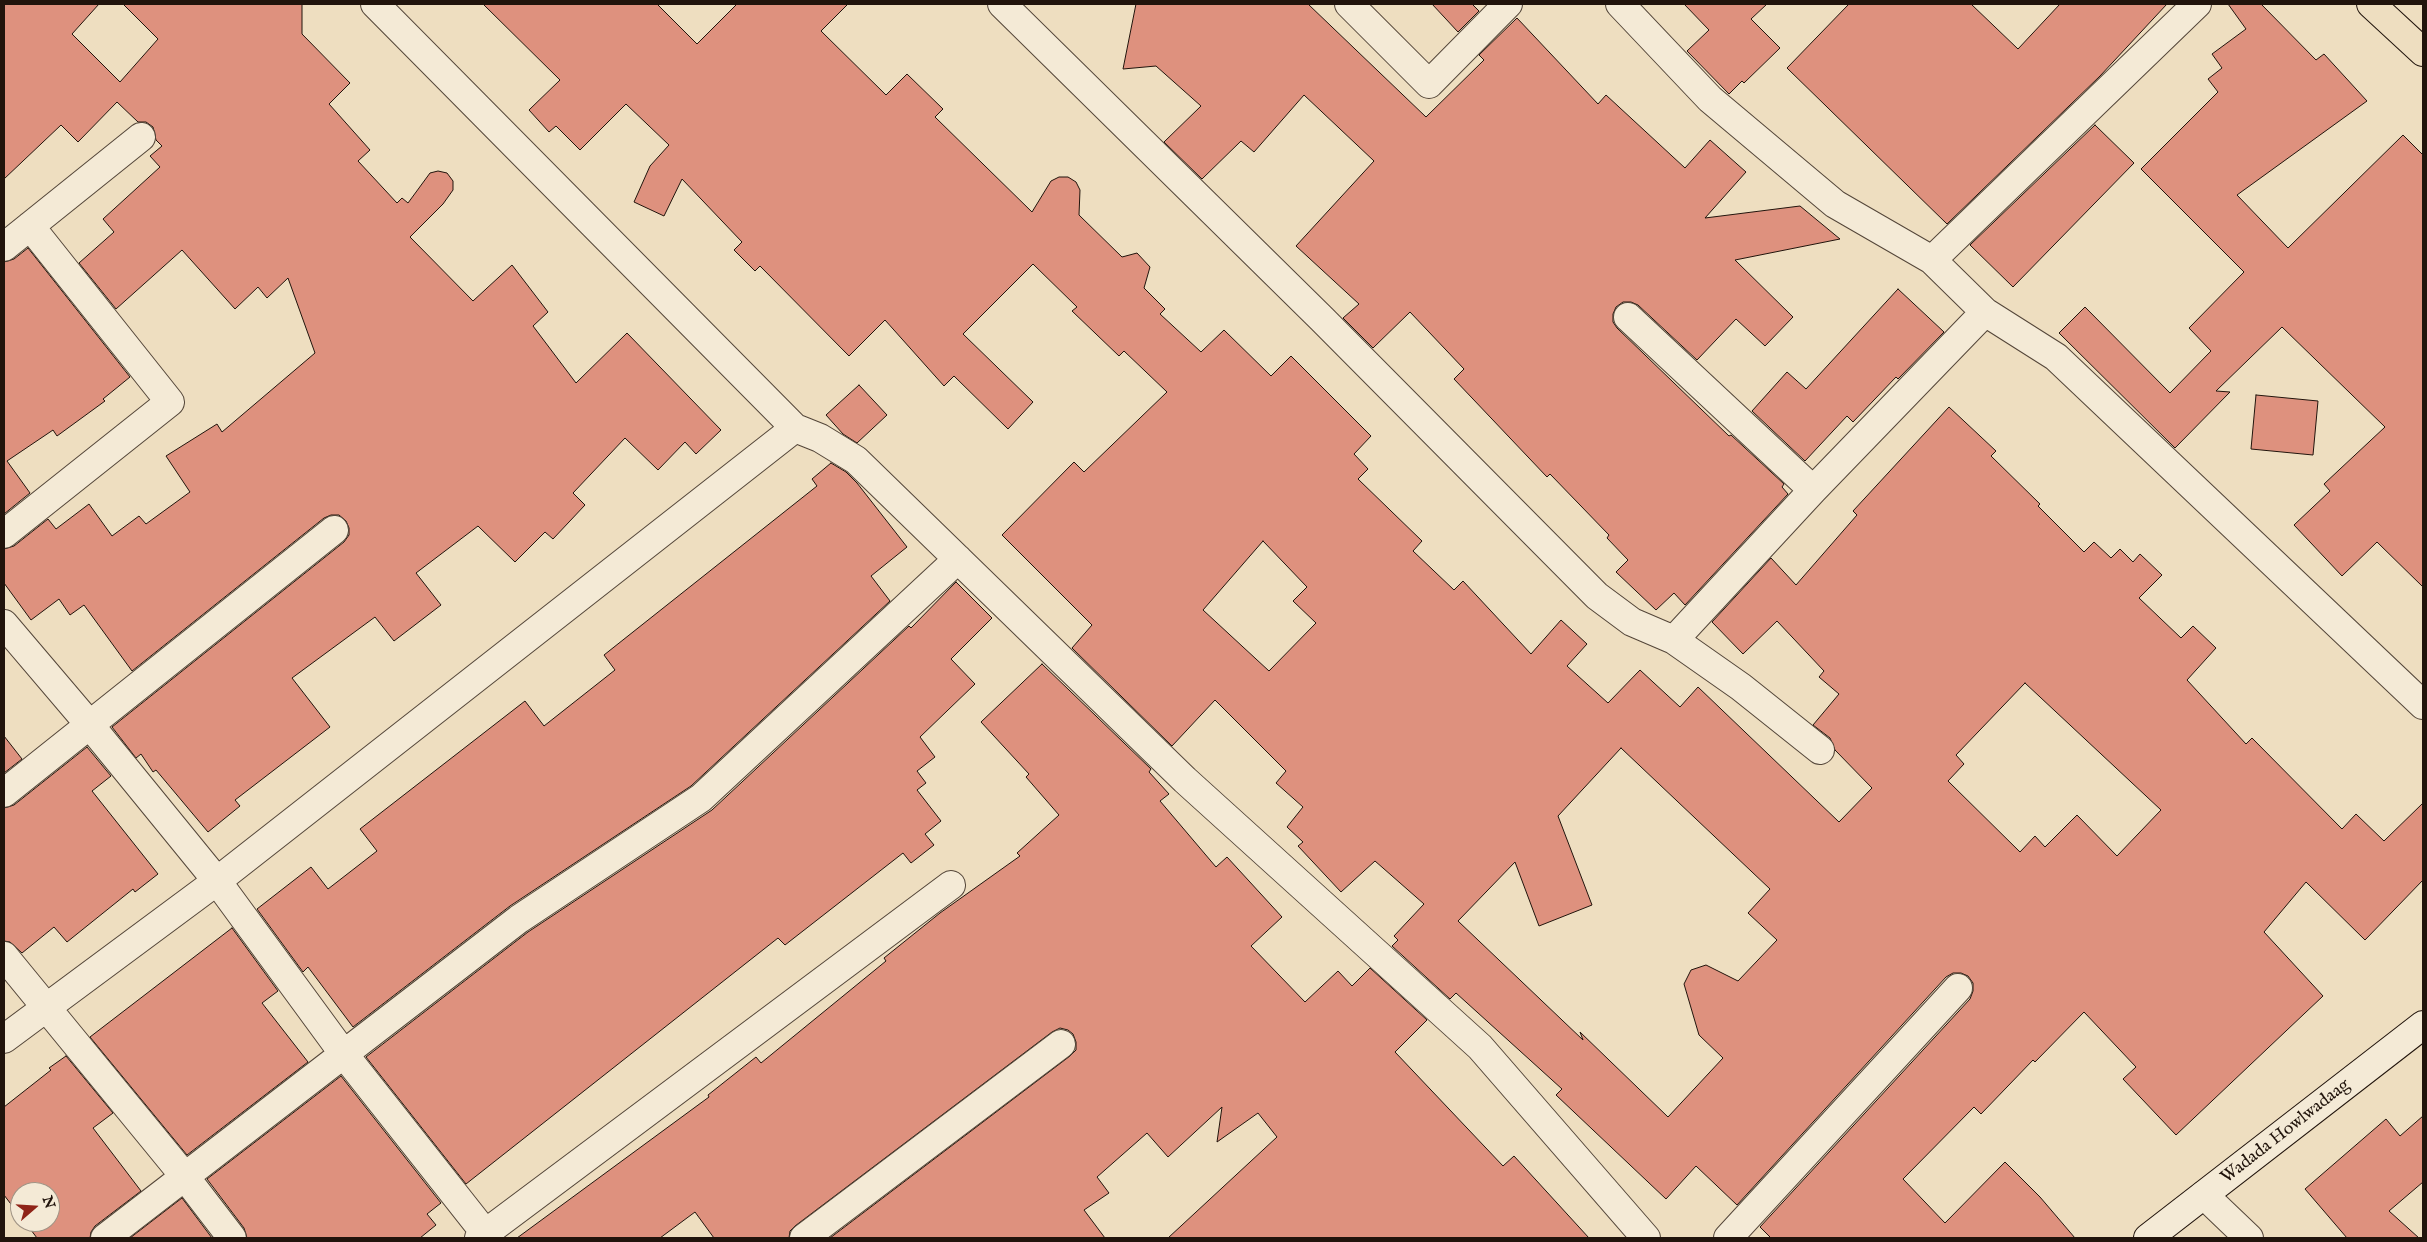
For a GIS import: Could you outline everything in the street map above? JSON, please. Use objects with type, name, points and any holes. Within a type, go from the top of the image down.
[{"type":"main road","points":[[2371,4],[2423,52]]},
{"type":"street","points":[[375,4],[795,428],[820,438],[856,460],[1185,780],[1480,1047],[1646,1238]]},
{"type":"street","points":[[1002,4],[1336,333],[1597,596],[1632,622],[1674,640],[1742,687],[1820,750]]},
{"type":"street","points":[[1349,4],[1429,84],[1508,4]]},
{"type":"street","points":[[1620,4],[1710,99],[1835,204],[1932,260],[1985,312],[2056,357],[2423,705]]},
{"type":"street","points":[[1932,260],[2197,4]]},
{"type":"street","points":[[4,247],[141,137]]},
{"type":"street","points":[[4,534],[170,402],[30,226]]},
{"type":"street","points":[[1674,640],[1812,490],[1985,312]]},
{"type":"street","points":[[1628,317],[1812,490]]},
{"type":"street","points":[[4,1039],[44,1007],[217,881],[795,428]]},
{"type":"street","points":[[4,793],[334,530]]},
{"type":"street","points":[[105,1238],[186,1178],[343,1053],[519,919],[701,798],[958,559]]},
{"type":"street","points":[[4,624],[89,724],[217,881],[343,1053],[484,1237],[951,884]]},
{"type":"street","points":[[4,956],[186,1178],[232,1238]]},
{"type":"street","points":[[1728,1238],[1958,988]]},
{"type":"street","name":"Wadada Howlwadaag","points":[[2148,1238],[2423,1025]]},
{"type":"street","points":[[804,1238],[1061,1044]]},
{"type":"street","points":[[2204,1195],[2249,1238]]},
{"type":"building","points":[[4,4],[99,4],[72,34],[120,82],[158,39],[123,4],[302,4],[302,34],[350,83],[329,104],[370,150],[358,161],[397,203],[402,198],[408,203],[430,173],[438,171],[447,173],[453,181],[453,190],[443,204],[410,237],[473,301],[512,265],[548,312],[533,326],[576,383],[627,333],[721,430],[696,454],[685,442],[658,470],[625,438],[573,493],[585,505],[553,539],[545,532],[515,562],[478,526],[416,573],[441,605],[394,641],[375,617],[292,678],[330,727],[235,800],[240,806],[208,832],[156,770],[153,772],[141,754],[136,758],[112,727],[344,542],[349,535],[346,521],[339,515],[331,515],[324,518],[132,671],[84,605],[70,615],[59,599],[31,620],[4,583],[4,549],[14,546],[48,519],[56,529],[89,504],[112,536],[139,516],[146,524],[190,492],[166,456],[217,424],[222,432],[315,353],[288,278],[267,298],[258,287],[235,309],[182,250],[116,309],[79,263],[114,232],[103,219],[160,167],[150,156],[162,146],[156,140],[153,127],[146,122],[138,122],[117,102],[78,142],[61,125],[4,179]]},
{"type":"building","points":[[483,4],[657,4],[697,44],[737,4],[848,4],[821,31],[886,95],[907,74],[943,109],[935,117],[1032,212],[1051,181],[1059,177],[1068,177],[1076,182],[1080,190],[1079,215],[1122,257],[1137,253],[1150,267],[1144,288],[1165,309],[1160,314],[1201,352],[1224,330],[1271,376],[1291,356],[1371,436],[1354,454],[1368,469],[1358,479],[1422,541],[1413,551],[1454,590],[1463,581],[1531,654],[1561,620],[1587,644],[1567,666],[1608,703],[1640,670],[1680,707],[1698,687],[1839,822],[1872,788],[1835,750],[1830,738],[1813,725],[1839,694],[1819,677],[1824,671],[1777,621],[1743,654],[1712,622],[1771,558],[1796,585],[1857,515],[1853,511],[1949,407],[1996,451],[1991,456],[2040,504],[2038,506],[2084,552],[2094,542],[2111,558],[2120,549],[2133,562],[2140,554],[2162,575],[2139,598],[2181,638],[2193,626],[2216,648],[2187,680],[2246,744],[2252,738],[2342,829],[2356,814],[2384,841],[2423,803],[2423,880],[2365,940],[2306,882],[2264,932],[2323,996],[2176,1135],[2123,1079],[2136,1067],[2084,1012],[2035,1062],[2033,1060],[1981,1114],[1974,1107],[1903,1179],[1945,1223],[2005,1162],[2040,1197],[2075,1238],[1771,1238],[1760,1227],[1970,999],[1973,983],[1968,976],[1961,973],[1953,973],[1946,977],[1737,1205],[1696,1166],[1666,1199],[1556,1095],[1562,1089],[1456,993],[1450,999],[1392,946],[1398,940],[1394,936],[1424,904],[1375,861],[1341,892],[1298,846],[1303,842],[1287,827],[1303,807],[1276,783],[1286,771],[1215,700],[1172,746],[1072,648],[1092,625],[1002,535],[1074,462],[1084,472],[1167,392],[1124,351],[1119,356],[1072,311],[1077,307],[1033,264],[963,334],[1033,402],[1008,429],[954,376],[944,386],[885,320],[849,356],[760,266],[755,271],[734,250],[742,242],[682,179],[664,216],[634,202],[650,166],[669,145],[626,104],[580,150],[556,126],[549,132],[529,110],[560,80]],"holes":[[[1263,541],[1307,587],[1293,601],[1316,623],[1269,671],[1203,610]],[[2025,683],[2161,810],[2117,856],[2077,815],[2045,847],[2035,836],[2020,852],[1948,781],[1964,764],[1956,755]],[[1621,748],[1770,889],[1748,913],[1777,940],[1738,981],[1706,965],[1691,970],[1684,984],[1699,1035],[1723,1058],[1668,1117],[1580,1032],[1583,1040],[1458,921],[1515,862],[1539,926],[1592,905],[1558,816]]]},
{"type":"building","points":[[1136,4],[1308,4],[1426,117],[1484,60],[1479,55],[1517,18],[1598,104],[1606,95],[1685,168],[1710,140],[1746,172],[1705,218],[1800,206],[1840,239],[1735,260],[1793,317],[1765,346],[1736,319],[1697,360],[1638,305],[1631,302],[1623,302],[1616,307],[1613,314],[1613,322],[1617,328],[1729,436],[1731,435],[1784,484],[1782,487],[1788,494],[1685,605],[1674,593],[1656,610],[1616,572],[1628,560],[1607,538],[1609,535],[1550,474],[1547,477],[1454,379],[1464,369],[1410,312],[1373,348],[1343,318],[1359,304],[1296,246],[1374,161],[1304,95],[1254,152],[1241,141],[1202,179],[1164,142],[1201,106],[1156,66],[1123,69]]},
{"type":"building","points":[[1432,4],[1472,4],[1479,11],[1458,32]]},
{"type":"building","points":[[1684,4],[1767,4],[1751,19],[1780,48],[1744,83],[1742,81],[1729,94],[1687,51],[1709,30]]},
{"type":"building","points":[[1849,4],[1971,4],[2018,49],[2060,4],[2167,4],[2100,76],[1947,224],[1787,68]]},
{"type":"building","points":[[2228,4],[2261,4],[2316,60],[2324,54],[2367,101],[2237,195],[2288,248],[2403,135],[2423,155],[2423,587],[2377,542],[2342,576],[2294,525],[2330,491],[2324,484],[2385,427],[2282,327],[2216,391],[2230,392],[2175,448],[2059,333],[2085,307],[2170,393],[2211,351],[2189,328],[2244,272],[2141,169],[2218,92],[2208,79],[2222,68],[2212,54],[2246,29]]},
{"type":"building","points":[[2095,125],[2134,163],[2013,287],[1970,245]]},
{"type":"building","points":[[28,248],[130,377],[103,399],[105,401],[57,436],[53,430],[7,461],[30,493],[4,514],[4,262],[14,259]]},
{"type":"building","points":[[1898,289],[1944,332],[1898,379],[1896,377],[1853,422],[1847,416],[1805,461],[1752,411],[1787,372],[1806,389]]},
{"type":"building","points":[[859,385],[887,415],[857,443],[843,434],[826,415]]},
{"type":"building","points":[[2256,395],[2318,401],[2313,455],[2251,449]]},
{"type":"building","points":[[831,463],[846,472],[857,483],[907,547],[871,576],[890,601],[691,786],[510,906],[353,1027],[308,967],[303,972],[257,909],[311,867],[328,889],[377,851],[360,829],[525,701],[544,726],[615,670],[604,655],[817,486],[812,479]]},
{"type":"building","points":[[956,582],[992,618],[951,659],[975,684],[920,737],[935,757],[917,771],[926,783],[917,790],[941,821],[925,834],[934,845],[911,863],[903,853],[785,945],[778,938],[466,1184],[366,1057],[528,932],[712,810],[909,626],[911,628]]},
{"type":"building","points":[[1042,664],[1151,769],[1149,772],[1169,794],[1160,801],[1216,867],[1227,857],[1282,917],[1251,946],[1305,1002],[1338,971],[1352,986],[1370,968],[1427,1020],[1395,1052],[1503,1166],[1514,1156],[1589,1238],[1168,1238],[1277,1137],[1258,1113],[1217,1142],[1222,1107],[1168,1157],[1147,1133],[1097,1177],[1109,1193],[1084,1210],[1105,1238],[830,1238],[1070,1056],[1076,1050],[1076,1042],[1073,1034],[1068,1030],[1060,1028],[1052,1032],[795,1226],[790,1231],[789,1238],[714,1238],[695,1212],[660,1238],[517,1238],[709,1097],[708,1095],[756,1057],[761,1063],[886,961],[884,958],[940,913],[1020,856],[1017,853],[1059,815],[1026,777],[1029,774],[981,722]]},
{"type":"building","points":[[4,736],[22,759],[4,773]]},
{"type":"building","points":[[87,747],[111,776],[92,791],[158,874],[135,892],[133,889],[67,942],[54,927],[22,953],[10,942],[4,941],[4,808],[14,805]]},
{"type":"building","points":[[232,928],[278,991],[262,1003],[308,1062],[187,1155],[90,1037]]},
{"type":"building","points":[[66,1056],[113,1113],[93,1128],[141,1191],[95,1226],[90,1238],[37,1238],[32,1232],[60,1232],[60,1182],[10,1182],[10,1203],[4,1195],[4,1107],[51,1070],[49,1068]]},
{"type":"building","points":[[341,1076],[441,1203],[427,1214],[436,1225],[420,1238],[247,1238],[244,1228],[207,1179]]},
{"type":"building","points":[[2423,1116],[2423,1182],[2389,1211],[2419,1238],[2347,1238],[2305,1189],[2386,1119],[2400,1136]]},
{"type":"building","points":[[182,1198],[212,1238],[130,1238]]}]
